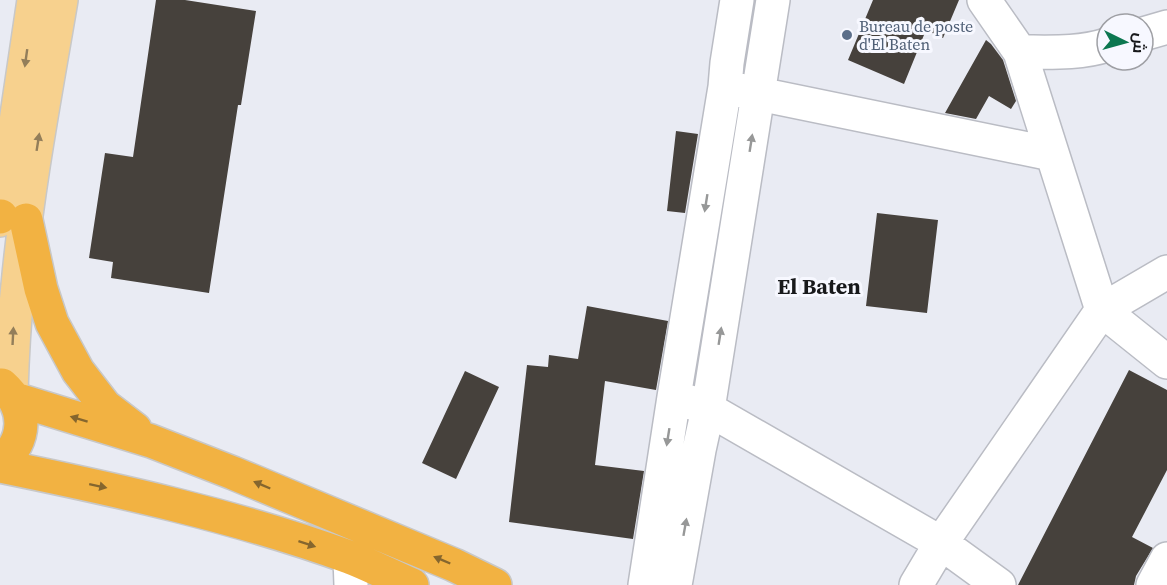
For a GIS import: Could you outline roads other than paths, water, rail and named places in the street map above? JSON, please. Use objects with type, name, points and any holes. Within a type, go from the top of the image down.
[{"type":"highway","points":[[7,218],[41,289],[52,323],[78,371],[105,406],[151,441]]},
{"type":"highway","points":[[9,392],[151,441],[233,473],[443,560],[495,585]]},
{"type":"highway","points":[[0,464],[9,456],[17,443],[21,429],[20,414],[9,392]]},
{"type":"highway","points":[[0,464],[106,488],[253,526],[351,571],[412,585]]},
{"type":"main road","points":[[9,392],[14,327],[7,218],[8,176],[34,0]]},
{"type":"main road","points":[[7,218],[60,0]]},
{"type":"street","points":[[645,585],[737,0]]},
{"type":"street","points":[[675,585],[708,409],[773,0]]},
{"type":"street","points":[[984,0],[1020,52],[1102,310],[1167,362]]},
{"type":"street","points":[[1020,52],[1069,52],[1095,47]]},
{"type":"street","points":[[725,87],[1052,154]]},
{"type":"street","points":[[916,585],[941,543],[1102,310],[1167,272]]},
{"type":"street","points":[[674,397],[708,409],[941,543],[999,585]]},
{"type":"street","points":[[1152,585],[1167,559]]},
{"type":"place","name":"Bureau de poste d'El Baten","points":[[847,35]]},
{"type":"district","name":"El Baten","points":[[819,286]]}]
